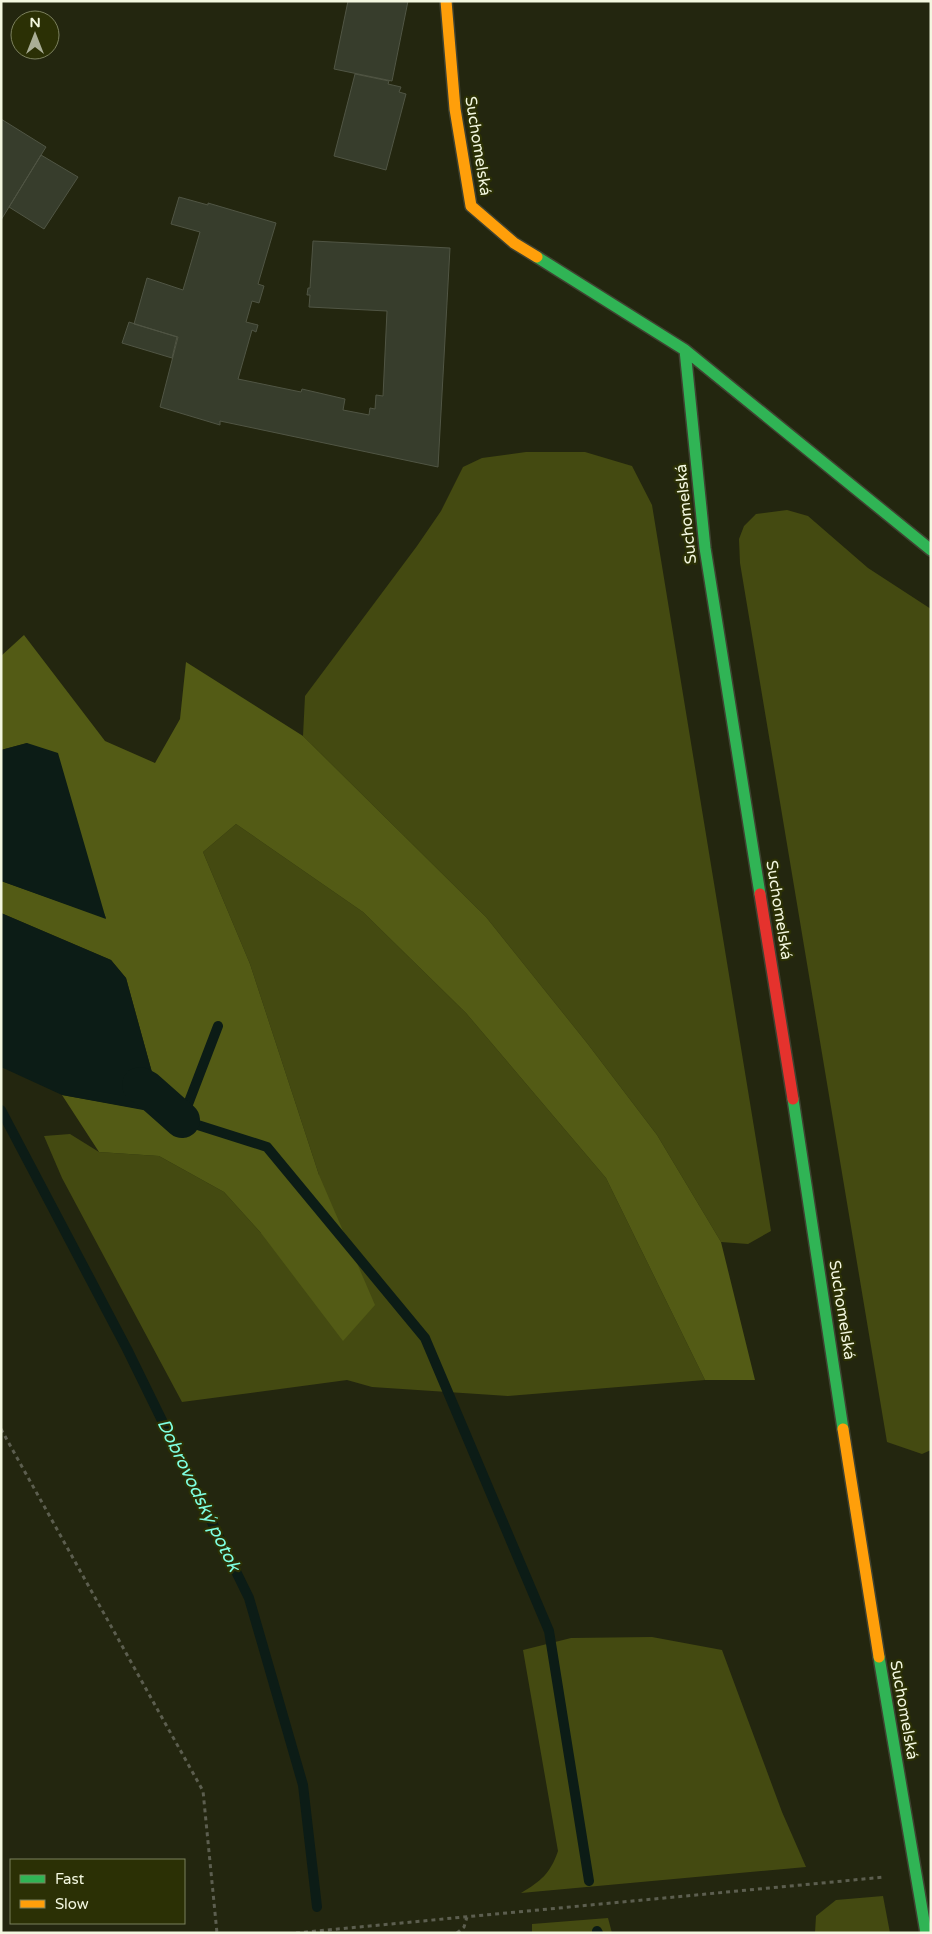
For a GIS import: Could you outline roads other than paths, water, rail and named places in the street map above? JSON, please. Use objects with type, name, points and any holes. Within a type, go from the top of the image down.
[{"type":"street","name":"Suchomelská","points":[[446,1],[455,108],[471,206],[514,243],[686,350],[705,548],[790,1079],[878,1653],[926,1933]]},
{"type":"street","points":[[686,350],[931,550]]},
{"type":"waterway","points":[[218,1026],[182,1120],[267,1147],[425,1338],[549,1631],[589,1881]]},
{"type":"waterway","name":"Dobrovodský potok","points":[[140,1085],[182,1120]]},
{"type":"waterway","name":"Dobrovodský potok","points":[[1,1110],[127,1349],[249,1598],[303,1785],[317,1907]]}]
